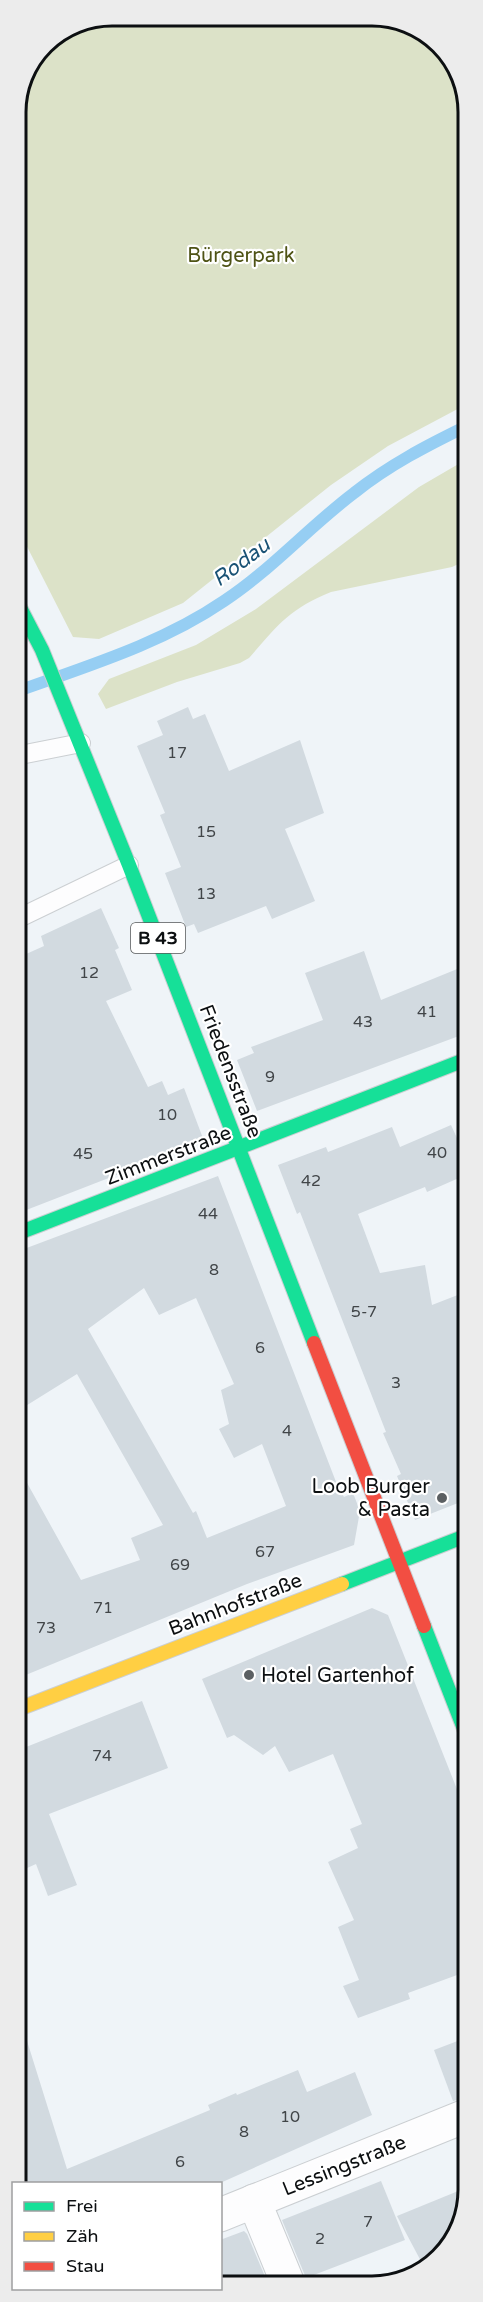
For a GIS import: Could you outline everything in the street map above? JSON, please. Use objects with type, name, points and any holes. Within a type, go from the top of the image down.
[{"type":"main road","name":"Friedensstraße","points":[[26,619],[42,650],[81,743],[399,1562]]},
{"type":"main road","name":"Zimmerstraße","points":[[25,1230],[458,1063]]},
{"type":"main road","name":"Bahnhofstraße","points":[[25,1706],[457,1539]]},
{"type":"main road","name":"B 43","points":[[399,1562],[457,1711]]},
{"type":"street","name":"Lessingstraße","points":[[222,2214],[457,2119]]},
{"type":"street","points":[[254,2201],[285,2276]]},
{"type":"lane","points":[[26,754],[81,743]]},
{"type":"lane","points":[[26,915],[129,865]]},
{"type":"green space","name":"Bürgerpark","points":[[371,25],[388,27],[414,37],[424,43],[443,64],[451,79],[457,101],[458,409],[388,446],[331,485],[183,603],[99,639],[73,637],[26,544],[26,106],[28,90],[34,74],[43,59],[55,47],[84,30],[101,26]]},
{"type":"green space","points":[[458,464],[458,564],[331,592],[305,605],[285,619],[249,658],[240,663],[177,682],[106,709],[98,694],[109,679],[196,645],[256,609],[419,487]]},
{"type":"building","points":[[188,707],[193,719],[205,714],[229,771],[300,740],[324,813],[285,829],[315,901],[272,919],[266,906],[198,933],[194,924],[186,927],[165,873],[181,867],[160,815],[165,813],[137,746],[163,735],[157,721]]},
{"type":"building","points":[[101,908],[119,948],[115,950],[132,990],[106,1001],[148,1087],[162,1081],[168,1095],[184,1088],[204,1141],[25,1210],[26,954],[44,946],[41,936]]},
{"type":"building","points":[[364,951],[381,1000],[458,969],[458,1037],[257,1111],[237,1060],[254,1053],[251,1047],[323,1020],[305,973]]},
{"type":"building","points":[[451,1125],[458,1139],[457,1179],[427,1192],[425,1187],[358,1214],[380,1273],[425,1265],[432,1305],[457,1295],[457,1503],[415,1520],[397,1476],[401,1474],[383,1433],[386,1432],[300,1212],[297,1214],[278,1165],[326,1147],[328,1152],[392,1127],[400,1147]]},
{"type":"building","points":[[218,1176],[338,1487],[344,1497],[353,1493],[360,1511],[354,1545],[247,1584],[25,1675],[25,1480],[81,1580],[140,1560],[131,1538],[163,1525],[77,1374],[25,1406],[25,1248]],"holes":[[[144,1288],[159,1315],[196,1298],[234,1384],[221,1390],[229,1424],[219,1429],[234,1458],[262,1444],[286,1506],[207,1538],[196,1511],[193,1513],[88,1329]]]},
{"type":"building","points":[[372,1608],[388,1615],[457,1790],[457,1975],[408,1993],[410,1999],[358,2018],[343,1986],[359,1980],[338,1927],[354,1920],[328,1862],[358,1848],[350,1829],[362,1824],[333,1754],[289,1772],[275,1746],[263,1755],[234,1735],[227,1738],[202,1679]]},
{"type":"building","points":[[142,1701],[168,1768],[49,1814],[77,1885],[48,1896],[36,1864],[25,1869],[25,1747]]},
{"type":"building","points":[[25,2035],[67,2169],[210,2110],[208,2105],[236,2093],[237,2095],[298,2070],[307,2092],[355,2072],[372,2115],[222,2182],[25,2182]]},
{"type":"building","points":[[457,2041],[457,2100],[453,2101],[434,2050]]},
{"type":"building","points":[[381,2181],[405,2240],[311,2276],[305,2276],[282,2220]]},
{"type":"building","points":[[457,2191],[456,2207],[451,2223],[436,2247],[421,2261],[397,2216]]},
{"type":"building","points":[[244,2231],[265,2276],[222,2276],[222,2239]]},
{"type":"waterway","name":"Rodau","points":[[26,688],[123,653],[200,616],[258,576],[337,506],[367,483],[409,456],[458,431]]},
{"type":"traffic: fast","points":[[26,619],[42,650],[129,865],[314,1343]]},
{"type":"traffic: fast","points":[[25,1230],[458,1063]]},
{"type":"traffic: fast","points":[[342,1584],[457,1539]]},
{"type":"traffic: fast","points":[[424,1626],[457,1711]]},
{"type":"traffic: slow","points":[[25,1706],[342,1584]]},
{"type":"traffic: jam","points":[[314,1343],[424,1626]]},
{"type":"place","name":"Loob Burger & Pasta","points":[[442,1498]]},
{"type":"place","name":"Hotel Gartenhof","points":[[249,1675]]}]
